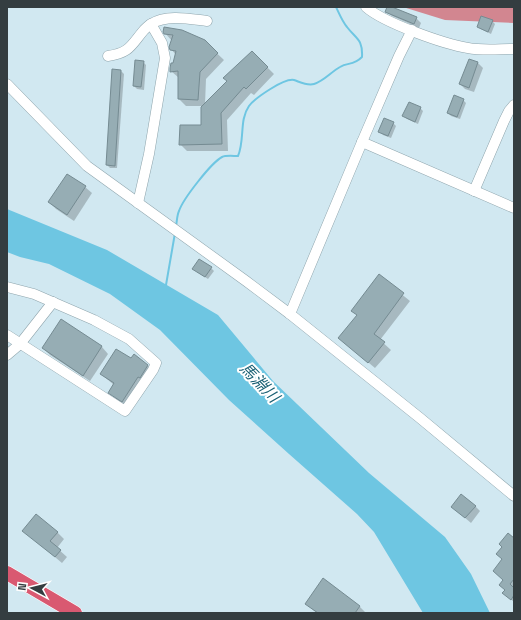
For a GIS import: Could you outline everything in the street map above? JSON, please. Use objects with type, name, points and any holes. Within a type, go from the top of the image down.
[{"type":"highway","points":[[7,573],[75,613]]},
{"type":"street","points":[[366,7],[379,17],[455,46],[470,48],[514,49]]},
{"type":"street","points":[[108,56],[119,55],[132,46],[139,36],[151,24],[162,20],[177,18],[207,21]]},
{"type":"street","points":[[138,203],[149,154],[164,58],[162,43],[151,24]]},
{"type":"street","points":[[290,314],[362,142],[399,56],[412,30]]},
{"type":"street","points":[[7,84],[87,166],[290,314],[420,418],[514,496]]},
{"type":"street","points":[[474,191],[504,121],[514,105]]},
{"type":"street","points":[[362,142],[514,208]]},
{"type":"street","points":[[7,287],[34,294],[94,320],[129,339],[156,363],[153,370],[125,411],[7,335]]},
{"type":"street","points":[[7,355],[20,344],[53,302]]},
{"type":"shaded area","points":[[403,7],[514,7],[514,23],[445,20]]},
{"type":"water","name":"馬淵川","points":[[7,209],[107,250],[218,315],[273,381],[369,473],[445,537],[471,574],[490,613],[423,613],[374,532],[357,514],[229,400],[160,330],[110,294],[49,264],[20,257],[7,252]]},
{"type":"building","points":[[387,7],[392,7],[417,17],[414,24],[385,12]]},
{"type":"building","points":[[481,16],[493,20],[488,32],[477,27]]},
{"type":"building","points":[[164,27],[182,30],[205,40],[218,53],[200,72],[198,100],[178,99],[178,71],[170,72],[171,63],[173,63],[176,51],[170,50],[169,47],[173,35],[164,34]]},
{"type":"building","points":[[252,51],[268,67],[246,89],[244,87],[221,113],[222,144],[179,145],[180,125],[201,125],[201,107],[227,81],[223,78]]},
{"type":"building","points":[[469,59],[478,62],[469,88],[459,84]]},
{"type":"building","points":[[135,60],[144,61],[141,87],[133,86]]},
{"type":"building","points":[[112,69],[121,70],[115,166],[106,165]]},
{"type":"building","points":[[454,95],[464,99],[457,117],[447,113]]},
{"type":"building","points":[[409,102],[421,107],[415,122],[402,116]]},
{"type":"building","points":[[384,118],[394,122],[388,136],[378,132]]},
{"type":"building","points":[[67,174],[86,186],[67,215],[48,202]]},
{"type":"building","points":[[199,259],[212,267],[205,277],[192,269]]},
{"type":"building","points":[[379,274],[404,293],[374,334],[385,342],[368,363],[338,338],[357,315],[351,311]]},
{"type":"building","points":[[61,319],[102,346],[83,376],[42,348]]},
{"type":"building","points":[[116,349],[131,358],[134,354],[148,365],[140,378],[138,377],[122,402],[108,393],[114,383],[100,374]]},
{"type":"building","points":[[461,494],[476,506],[465,518],[451,507]]},
{"type":"building","points":[[36,514],[58,532],[50,541],[61,550],[55,557],[22,531]]},
{"type":"building","points":[[508,533],[514,538],[514,579],[510,584],[514,588],[514,595],[511,600],[502,593],[505,590],[499,585],[503,580],[493,571],[502,559],[496,554],[502,547],[499,544]]},
{"type":"building","points":[[323,578],[360,606],[355,613],[318,613],[305,604]]},
{"type":"waterway","points":[[176,226],[178,214],[182,205],[191,190],[211,166],[222,157],[238,156],[244,117],[252,103],[270,89],[284,82],[294,80],[306,84],[314,84],[321,81],[340,67],[356,62],[362,57],[360,43],[345,25],[336,7]]},
{"type":"waterway","points":[[166,285],[175,233]]}]
